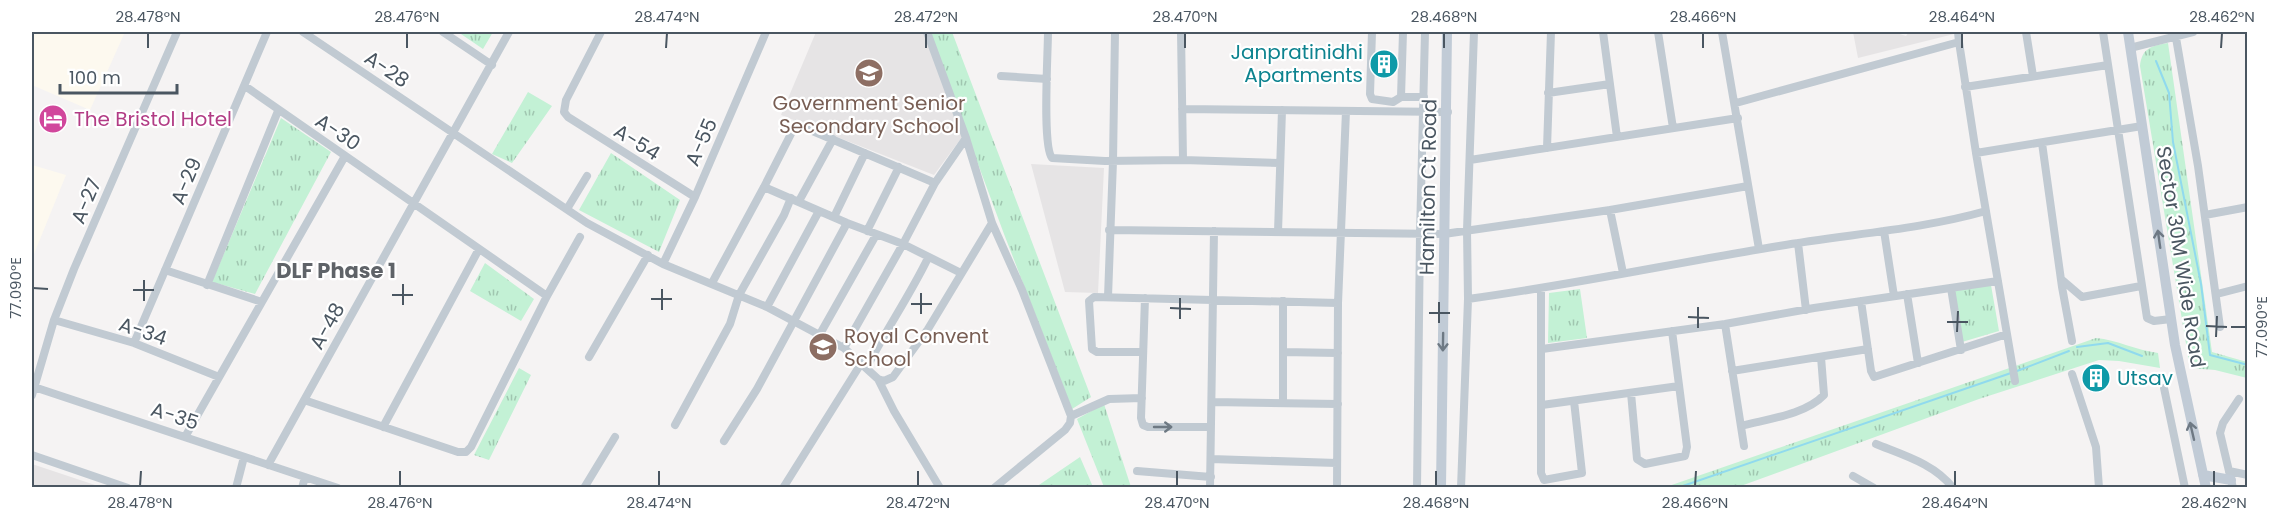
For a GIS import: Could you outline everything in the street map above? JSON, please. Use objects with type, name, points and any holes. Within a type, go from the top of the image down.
[{"type":"main road","name":"Hamilton Ct Road","points":[[1441,488],[1448,112],[1447,32]]},
{"type":"main road","name":"Sector 30M Wide Road","points":[[2128,32],[2171,319],[2187,408],[2206,488]]},
{"type":"main road","points":[[2203,475],[2231,480]]},
{"type":"street","name":"A-27","points":[[33,391],[54,320],[177,32]]},
{"type":"street","name":"A-29","points":[[134,343],[267,32]]},
{"type":"street","name":"A-28","points":[[303,32],[587,223],[663,264],[767,307],[844,348],[878,379],[894,411],[940,488]]},
{"type":"street","points":[[443,32],[492,65]]},
{"type":"street","points":[[452,134],[509,32]]},
{"type":"street","name":"A-54","points":[[601,32],[566,99],[564,112],[598,137],[695,197]]},
{"type":"street","name":"A-55","points":[[663,264],[695,197],[766,32]]},
{"type":"street","points":[[927,32],[966,138],[992,223],[1022,290],[1071,416],[1070,423],[1065,429],[993,488]]},
{"type":"street","points":[[1048,32],[1049,155],[1056,159],[1279,163]]},
{"type":"street","points":[[1108,297],[1115,32]]},
{"type":"street","points":[[1181,32],[1183,160]]},
{"type":"street","points":[[1372,32],[1370,94],[1376,101],[1393,102],[1401,97],[1424,97]]},
{"type":"street","points":[[1401,97],[1403,32]]},
{"type":"street","points":[[1417,488],[1425,32]]},
{"type":"street","points":[[1461,488],[1474,32]]},
{"type":"street","points":[[1547,148],[1551,32]]},
{"type":"street","points":[[1603,32],[1617,137]]},
{"type":"street","points":[[1658,32],[1673,128]]},
{"type":"street","points":[[1722,32],[1736,103],[1759,249]]},
{"type":"street","points":[[1958,32],[1965,87],[2015,381]]},
{"type":"street","points":[[2026,32],[2033,76]]},
{"type":"street","points":[[2103,32],[2148,320],[2171,319]]},
{"type":"street","points":[[2130,48],[2175,33],[2193,32]]},
{"type":"street","points":[[2175,33],[2205,215],[2220,327]]},
{"type":"street","points":[[1736,103],[1959,42]]},
{"type":"street","points":[[1965,87],[2108,65]]},
{"type":"street","points":[[1001,76],[1047,79]]},
{"type":"street","points":[[1548,93],[1610,84]]},
{"type":"street","name":"A-30","points":[[244,86],[548,296]]},
{"type":"street","points":[[1182,109],[1448,112]]},
{"type":"street","points":[[1278,232],[1282,110]]},
{"type":"street","points":[[207,285],[278,111]]},
{"type":"street","points":[[1337,488],[1338,303],[1346,111]]},
{"type":"street","points":[[1470,160],[1738,118]]},
{"type":"street","points":[[712,283],[796,124],[935,183]]},
{"type":"street","points":[[1976,153],[2142,126]]},
{"type":"street","name":"A-48","points":[[268,465],[452,134]]},
{"type":"street","points":[[844,348],[935,183],[966,138]]},
{"type":"street","points":[[675,425],[730,324],[739,295],[784,215],[833,139]]},
{"type":"street","points":[[2042,143],[2072,341]]},
{"type":"street","points":[[834,218],[865,153]]},
{"type":"street","points":[[185,437],[345,156]]},
{"type":"street","points":[[820,334],[871,233],[899,167]]},
{"type":"street","points":[[567,209],[587,176]]},
{"type":"street","points":[[1109,230],[1444,234],[1610,210],[1748,186]]},
{"type":"street","points":[[764,187],[834,218],[903,244],[961,273]]},
{"type":"street","points":[[2205,215],[2247,207]]},
{"type":"street","points":[[1610,210],[1623,273]]},
{"type":"street","points":[[1468,299],[1759,249],[1940,222],[1986,210]]},
{"type":"street","points":[[767,307],[819,211]]},
{"type":"street","points":[[724,441],[757,389],[847,223]]},
{"type":"street","points":[[878,379],[884,381],[893,377],[928,329],[992,223]]},
{"type":"street","points":[[1210,488],[1214,231]]},
{"type":"street","points":[[1884,231],[1894,296]]},
{"type":"street","points":[[304,400],[383,428],[458,452],[466,452],[471,447],[580,237]]},
{"type":"street","points":[[1798,243],[1806,310]]},
{"type":"street","points":[[383,428],[479,249]]},
{"type":"street","points":[[589,357],[648,255]]},
{"type":"street","points":[[783,488],[908,296],[928,258]]},
{"type":"street","points":[[165,270],[262,303]]},
{"type":"street","points":[[2061,279],[2082,297],[2141,286]]},
{"type":"street","points":[[1542,349],[1725,324],[1861,301],[1998,282]]},
{"type":"street","points":[[2217,294],[2247,286]]},
{"type":"street","points":[[1541,288],[1541,473],[1544,480],[1582,473],[1574,401]]},
{"type":"street","points":[[1951,288],[1961,350]]},
{"type":"street","points":[[1907,294],[1918,363]]},
{"type":"street","points":[[1143,352],[1097,352],[1092,349],[1089,301],[1094,297],[1108,297],[1338,303]]},
{"type":"street","points":[[1145,298],[1141,418],[1143,425],[1148,427],[1211,427]]},
{"type":"street","points":[[1861,301],[1871,371],[1874,377],[2007,334]]},
{"type":"street","points":[[1283,302],[1283,403]]},
{"type":"street","name":"A-34","points":[[54,320],[134,343],[219,377]]},
{"type":"street","points":[[1725,324],[1744,446]]},
{"type":"street","points":[[1631,393],[1637,459],[1645,464],[1681,458],[1687,452],[1672,331]]},
{"type":"street","points":[[1732,371],[1868,349]]},
{"type":"street","points":[[1283,352],[1338,353]]},
{"type":"street","points":[[1741,426],[1817,402],[1824,395],[1821,357]]},
{"type":"street","points":[[2072,375],[2096,447],[2100,485]]},
{"type":"street","points":[[1542,405],[1679,386]]},
{"type":"street","points":[[2164,388],[2185,488]]},
{"type":"street","name":"A-35","points":[[33,391],[185,437],[338,488]]},
{"type":"street","points":[[1071,416],[1109,399],[1142,398]]},
{"type":"street","points":[[2238,399],[2220,432],[2231,480],[2247,475]]},
{"type":"street","points":[[1212,402],[1338,404]]},
{"type":"street","points":[[584,488],[615,437]]},
{"type":"street","points":[[1876,444],[1928,466],[1947,479],[1953,488]]},
{"type":"street","points":[[32,455],[112,485],[128,488]]},
{"type":"street","points":[[236,488],[244,457]]},
{"type":"street","points":[[1211,459],[1337,463]]},
{"type":"street","points":[[1137,471],[1211,477]]},
{"type":"street","points":[[1853,476],[1874,488]]},
{"type":"street","points":[[302,488],[305,477]]},
{"type":"shaded area","points":[[32,32],[125,32],[90,110],[32,85]]},
{"type":"shaded area","name":"Government Senior Secondary School","points":[[816,32],[924,32],[962,137],[934,175],[781,115]]},
{"type":"shaded area","points":[[1853,32],[1893,32],[1906,36],[1909,32],[1954,32],[1954,34],[1858,58]]},
{"type":"shaded area","points":[[1031,164],[1104,168],[1098,293],[1065,292]]},
{"type":"shaded area","points":[[32,165],[66,175],[32,259]]},
{"type":"shaded area","points":[[32,464],[101,487],[32,487]]},
{"type":"green space","points":[[458,32],[493,32],[483,49]]},
{"type":"green space","points":[[929,32],[952,32],[1091,397],[1072,409],[1004,234]]},
{"type":"green space","points":[[2168,43],[2212,352],[2247,362],[2247,378],[2215,370],[2190,368],[2140,66],[2143,55],[2148,49]]},
{"type":"green space","points":[[528,92],[552,106],[512,163],[492,154]]},
{"type":"green space","points":[[281,118],[331,152],[255,294],[212,282]]},
{"type":"green space","points":[[611,153],[680,200],[659,252],[579,210]]},
{"type":"green space","points":[[485,263],[534,299],[521,321],[470,291]]},
{"type":"green space","points":[[1991,285],[1999,331],[1962,342],[1953,291]]},
{"type":"green space","points":[[1580,289],[1587,338],[1548,343],[1549,293]]},
{"type":"green space","points":[[2096,338],[2158,353],[2160,368],[2099,360],[1979,399],[1738,487],[1663,488]]},
{"type":"green space","points":[[519,368],[531,375],[489,460],[474,455]]},
{"type":"green space","points":[[1104,404],[1131,487],[1104,487],[1077,419]]},
{"type":"green space","points":[[1080,457],[1093,487],[1036,487]]},
{"type":"waterway","points":[[2156,61],[2169,93],[2173,142],[2201,284],[2210,355],[2248,365]]},
{"type":"waterway","points":[[2077,347],[2108,343],[2142,356]]},
{"type":"waterway","points":[[2017,371],[2069,351]]},
{"type":"waterway","points":[[1677,488],[2011,373]]},
{"type":"place","name":"Janpratinidhi Apartments","points":[[1384,64]]},
{"type":"place","name":"Government Senior Secondary School","points":[[869,73]]},
{"type":"place","name":"The Bristol Hotel","points":[[53,119]]},
{"type":"place","name":"Royal Convent School","points":[[823,347]]},
{"type":"place","name":"Utsav","points":[[2096,378]]},
{"type":"district","name":"DLF Phase 1","points":[[336,271]]}]
